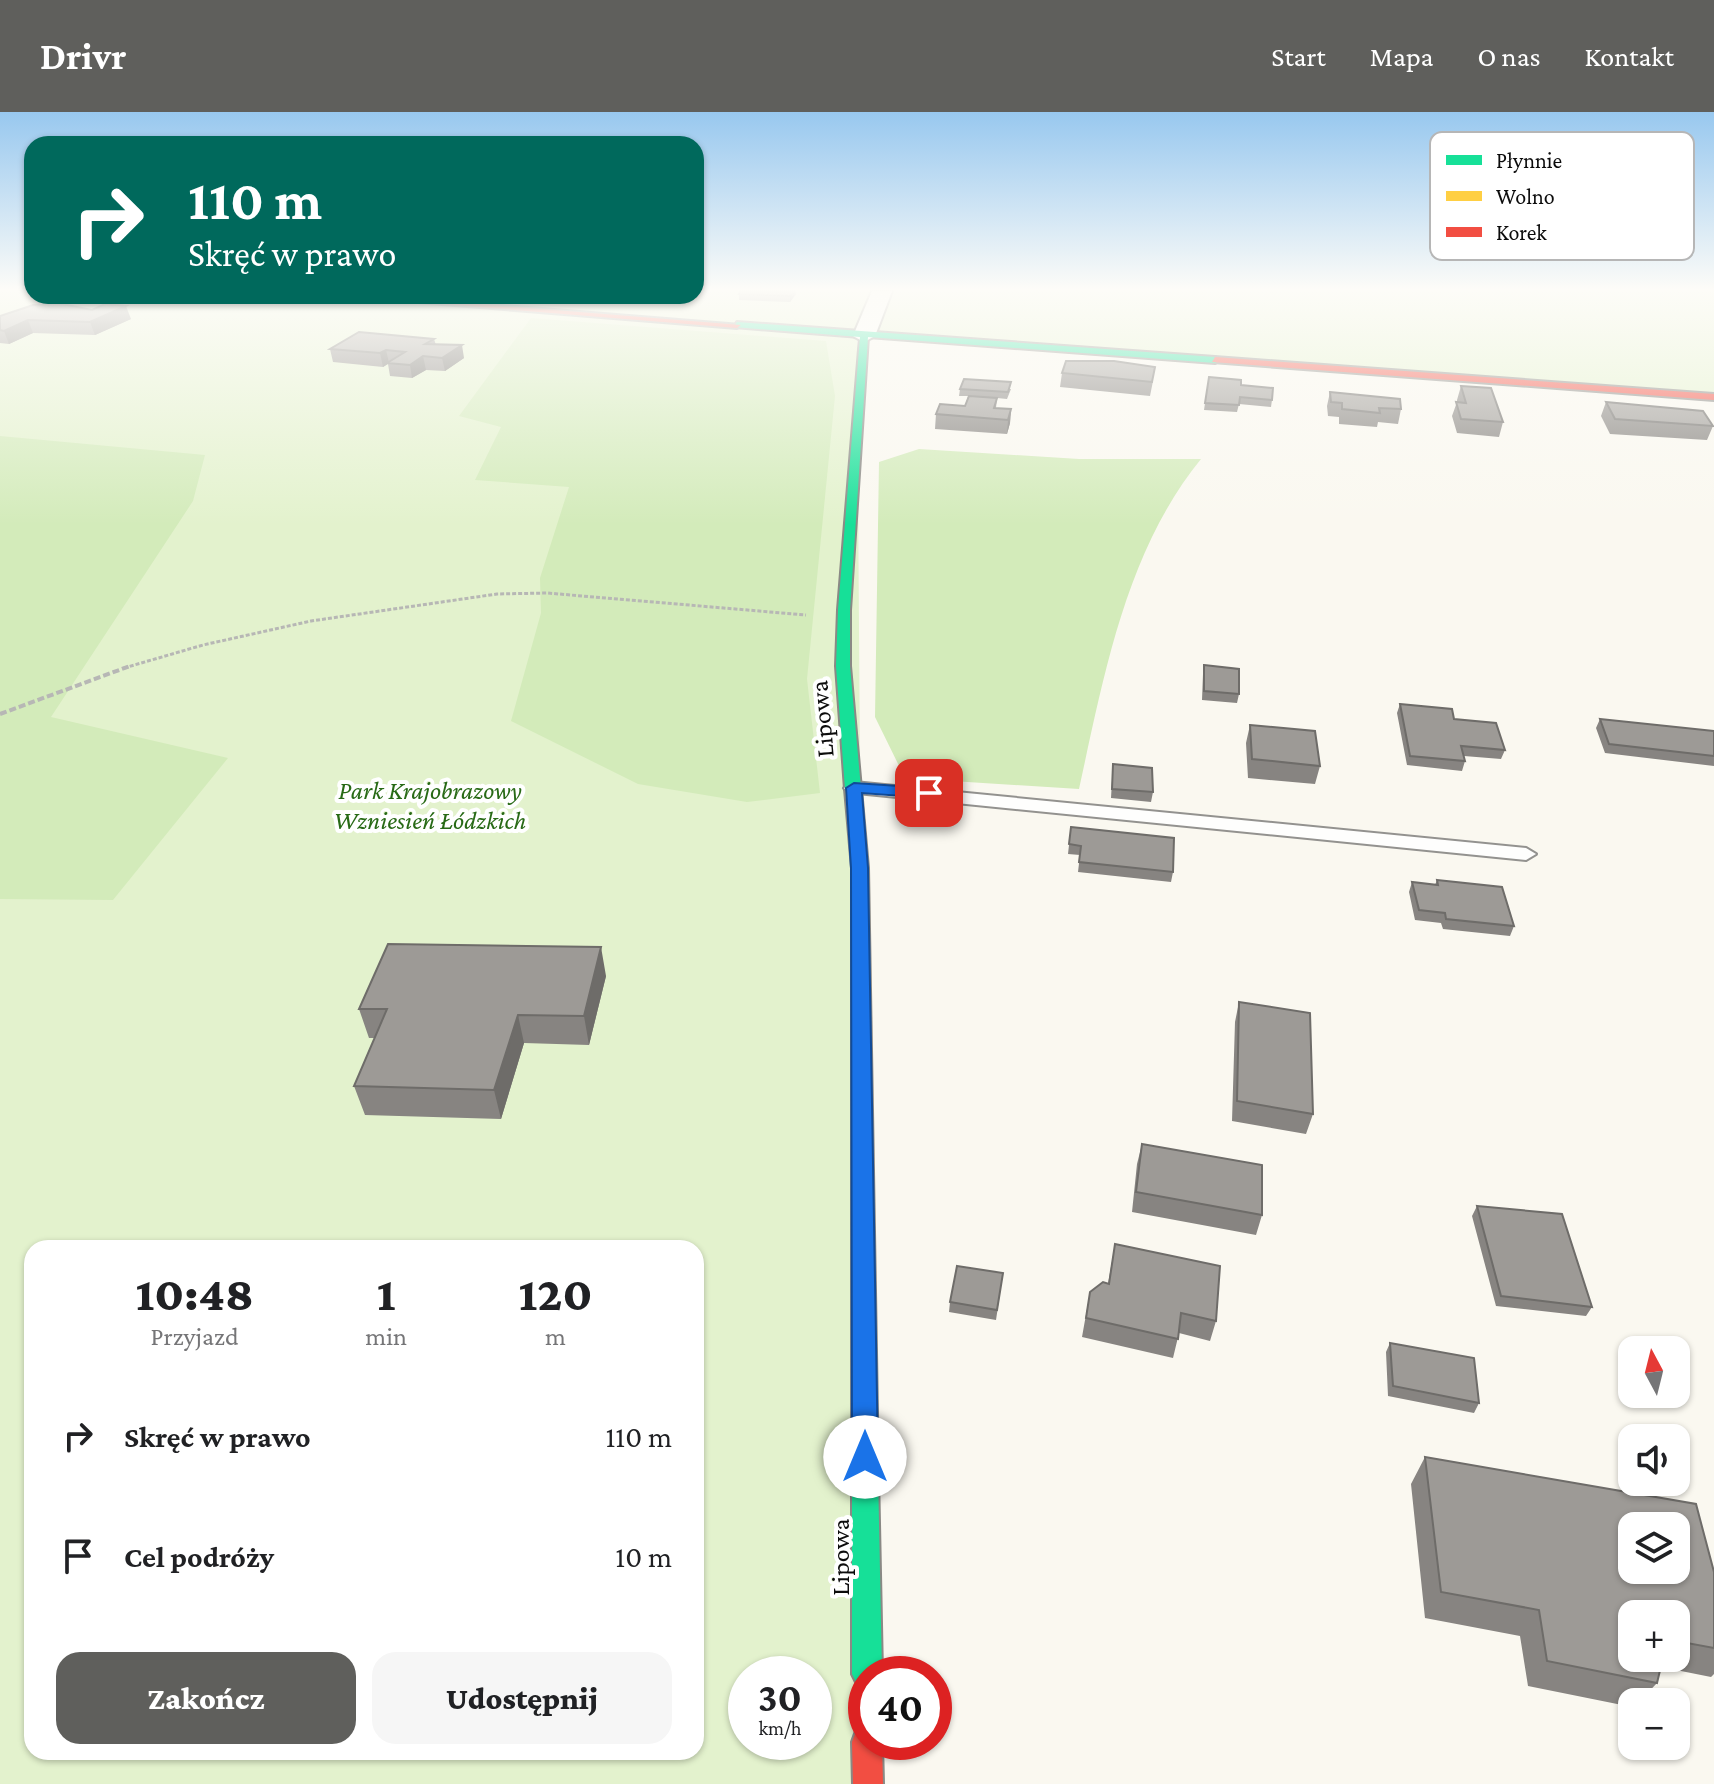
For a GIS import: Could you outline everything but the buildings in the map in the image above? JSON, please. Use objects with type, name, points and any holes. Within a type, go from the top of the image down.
[{"type":"street","name":"Lipowa","points":[[862,369],[844,610],[843,666],[860,868],[867,1656]]},
{"type":"street","points":[[1324,369],[1714,397]]},
{"type":"street","points":[[867,1760],[868,1784]]},
{"type":"lane","points":[[854,788],[1526,854]]},
{"type":"path","points":[[0,714],[71,686],[255,633],[357,612],[451,599],[546,593],[804,615],[844,610]]},
{"type":"green space","name":"Park Krajobrazowy Wzniesień Łódzkich","points":[[0,369],[857,369],[866,1656],[848,1656],[848,1760],[867,1760],[867,1784],[0,1784]]},
{"type":"green space","points":[[494,369],[831,369],[835,396],[807,679],[820,793],[747,802],[638,784],[511,721],[541,613],[540,578],[569,487],[475,480],[501,427],[459,416]]},
{"type":"green space","name":"Park Krajobrazowy Wzniesień Łódzkich","points":[[1286,369],[1714,369],[1714,401]]},
{"type":"green space","points":[[0,436],[205,455],[193,501],[51,717],[228,758],[113,900],[0,899]]},
{"type":"green space","points":[[919,449],[1079,459],[1201,459],[1175,495],[1136,574],[1109,659],[1079,789],[905,778],[875,717],[879,462]]},
{"type":"traffic: fast","points":[[853,789],[843,666],[844,610],[862,369]]},
{"type":"traffic: fast","points":[[865,1473],[867,1656]]},
{"type":"traffic: slow","points":[[853,789],[860,868],[865,1473]]},
{"type":"traffic: jam","points":[[1337,369],[1714,397]]},
{"type":"traffic: jam","points":[[867,1760],[868,1784]]},
{"type":"route","points":[[865,1457],[860,868],[854,788],[929,793]]}]
